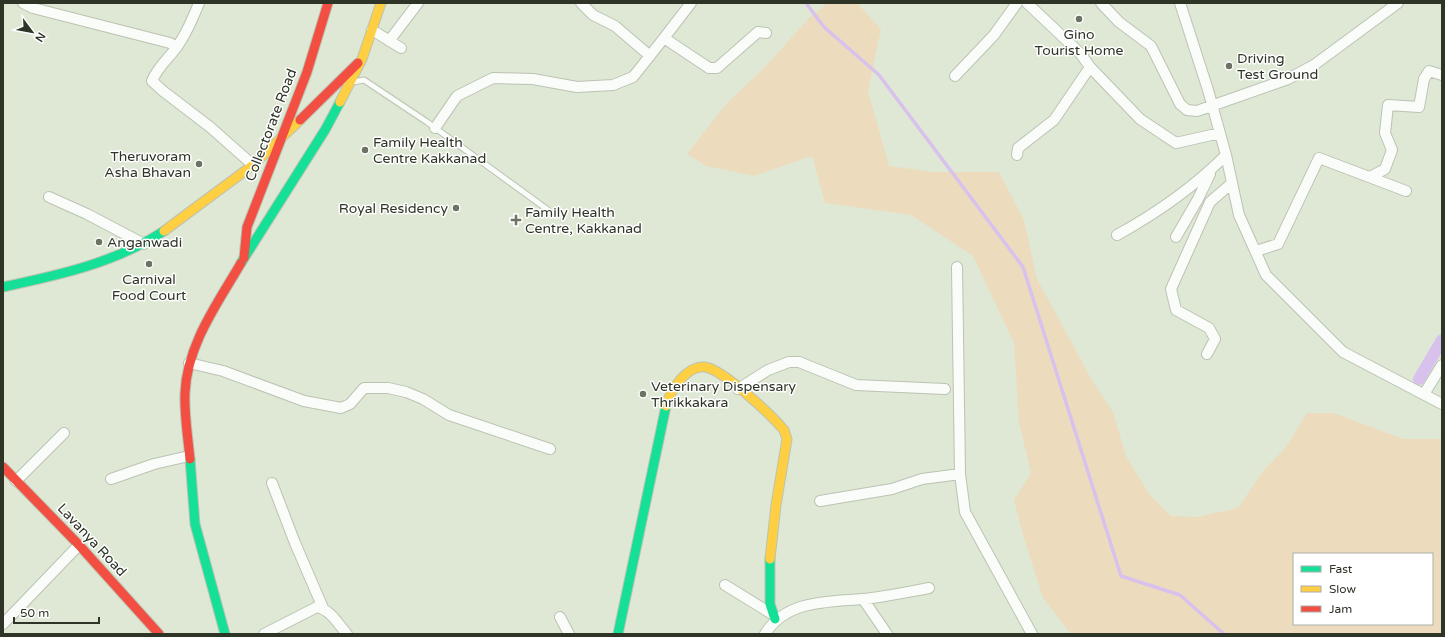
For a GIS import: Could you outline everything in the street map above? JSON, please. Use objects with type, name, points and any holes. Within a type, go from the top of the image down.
[{"type":"main road","name":"Collectorate Road","points":[[244,258],[247,227],[279,141],[307,72],[328,3]]},
{"type":"main road","points":[[225,634],[195,524],[185,393],[189,363],[202,330],[244,258],[325,130],[362,59],[381,3]]},
{"type":"main road","points":[[3,287],[64,274],[101,262],[144,244],[178,222],[252,165],[279,141],[362,59]]},
{"type":"main road","points":[[618,634],[668,398],[684,375],[696,368],[705,367],[722,374],[778,424],[784,431],[787,439],[775,509],[770,563],[768,596],[774,617]]},
{"type":"main road","name":"Lavanya Road","points":[[3,468],[79,545],[159,634]]},
{"type":"street","points":[[23,3],[33,8],[156,39],[177,47]]},
{"type":"street","points":[[198,3],[194,17],[177,47],[154,74],[152,81],[210,127],[252,165]]},
{"type":"street","points":[[389,41],[418,3]]},
{"type":"street","points":[[581,3],[593,15],[615,26],[650,56]]},
{"type":"street","points":[[435,128],[456,96],[493,78],[533,79],[577,86],[613,85],[633,77],[691,3]]},
{"type":"street","points":[[955,76],[994,36],[1017,3]]},
{"type":"street","points":[[1026,3],[1080,53],[1090,67],[1140,120],[1176,143],[1220,133]]},
{"type":"street","points":[[1101,3],[1119,22],[1151,46],[1180,104],[1187,110],[1197,111],[1288,79],[1314,65],[1398,3]]},
{"type":"street","points":[[1180,3],[1213,105],[1239,215],[1266,275],[1343,352],[1442,404]]},
{"type":"street","points":[[372,30],[401,48]]},
{"type":"street","points":[[664,38],[709,68],[717,68],[758,32],[766,33]]},
{"type":"street","points":[[1017,154],[1018,148],[1054,120],[1090,67]]},
{"type":"street","points":[[1370,177],[1385,169],[1392,150],[1385,133],[1388,105],[1419,107],[1424,79],[1429,71],[1442,75]]},
{"type":"street","points":[[1117,235],[1146,219],[1193,186],[1226,155]]},
{"type":"street","points":[[1256,251],[1278,244],[1319,158],[1406,191]]},
{"type":"street","points":[[1176,237],[1198,199],[1213,168]]},
{"type":"street","points":[[1207,354],[1215,339],[1212,333],[1209,328],[1176,310],[1172,289],[1210,202],[1232,183]]},
{"type":"street","points":[[49,197],[106,223],[144,244]]},
{"type":"street","points":[[957,267],[960,474],[965,512],[1032,634]]},
{"type":"street","points":[[738,389],[768,370],[789,362],[799,362],[856,385],[945,389]]},
{"type":"street","points":[[189,363],[223,371],[304,401],[341,408],[350,404],[364,388],[370,387],[394,390],[423,399],[449,415],[550,450]]},
{"type":"street","points":[[1424,394],[1442,365]]},
{"type":"street","points":[[16,481],[64,433]]},
{"type":"street","points":[[111,479],[154,464],[189,456]]},
{"type":"street","points":[[820,501],[892,489],[922,479],[960,474]]},
{"type":"street","points":[[272,483],[295,543],[323,608],[347,634]]},
{"type":"street","points":[[3,624],[79,545]]},
{"type":"street","points":[[725,585],[774,617]]},
{"type":"street","points":[[765,634],[774,617],[809,605],[826,601],[863,599],[929,588]]},
{"type":"street","points":[[863,599],[887,634]]},
{"type":"street","points":[[264,634],[317,607],[323,608]]},
{"type":"street","points":[[560,617],[569,634]]},
{"type":"lane","points":[[350,83],[364,80],[435,128],[548,210]]},
{"type":"shaded area","points":[[828,3],[857,3],[881,29],[868,91],[889,166],[933,172],[999,172],[1024,220],[1037,279],[1093,382],[1113,412],[1126,456],[1149,494],[1171,516],[1197,517],[1238,508],[1263,471],[1286,447],[1307,413],[1334,413],[1403,439],[1442,439],[1442,634],[1071,634],[1043,598],[1023,535],[1014,500],[1031,473],[1019,422],[1014,343],[973,256],[911,215],[825,203],[812,156],[754,176],[706,166],[687,154],[726,104],[765,67],[810,17]]},
{"type":"waterway","points":[[806,3],[824,27],[879,75],[1023,267],[1121,576],[1180,595],[1224,634]]},
{"type":"waterway","points":[[1419,379],[1442,340]]},
{"type":"traffic: fast","points":[[241,263],[325,130],[340,102]]},
{"type":"traffic: fast","points":[[3,287],[45,278],[106,260],[126,252],[164,231]]},
{"type":"traffic: fast","points":[[618,634],[666,406]]},
{"type":"traffic: fast","points":[[190,459],[195,524],[225,634]]},
{"type":"traffic: fast","points":[[770,559],[770,604],[775,619]]},
{"type":"traffic: slow","points":[[340,102],[362,59],[381,3]]},
{"type":"traffic: slow","points":[[164,231],[253,165],[300,120]]},
{"type":"traffic: slow","points":[[666,406],[672,391],[683,376],[695,369],[705,367],[724,376],[735,384],[769,414],[784,430],[787,439],[776,505],[770,559]]},
{"type":"traffic: jam","points":[[244,258],[247,227],[307,72],[328,3]]},
{"type":"traffic: jam","points":[[300,120],[358,63]]},
{"type":"traffic: jam","points":[[190,459],[185,393],[191,358],[205,325],[241,263]]},
{"type":"traffic: jam","points":[[3,467],[79,545],[159,634]]},
{"type":"place","name":"Gino Tourist Home","points":[[1079,19]]},
{"type":"place","name":"Driving Test Ground","points":[[1229,66]]},
{"type":"place","name":"Family Health Centre Kakkanad","points":[[365,150]]},
{"type":"place","name":"Theruvoram Asha Bhavan","points":[[199,164]]},
{"type":"place","name":"Royal Residency","points":[[456,208]]},
{"type":"place","name":"Family Health Centre, Kakkanad","points":[[516,220]]},
{"type":"place","name":"Anganwadi","points":[[99,242]]},
{"type":"place","name":"Carnival Food Court","points":[[149,264]]},
{"type":"place","name":"Veterinary Dispensary Thrikkakara","points":[[643,394]]}]
